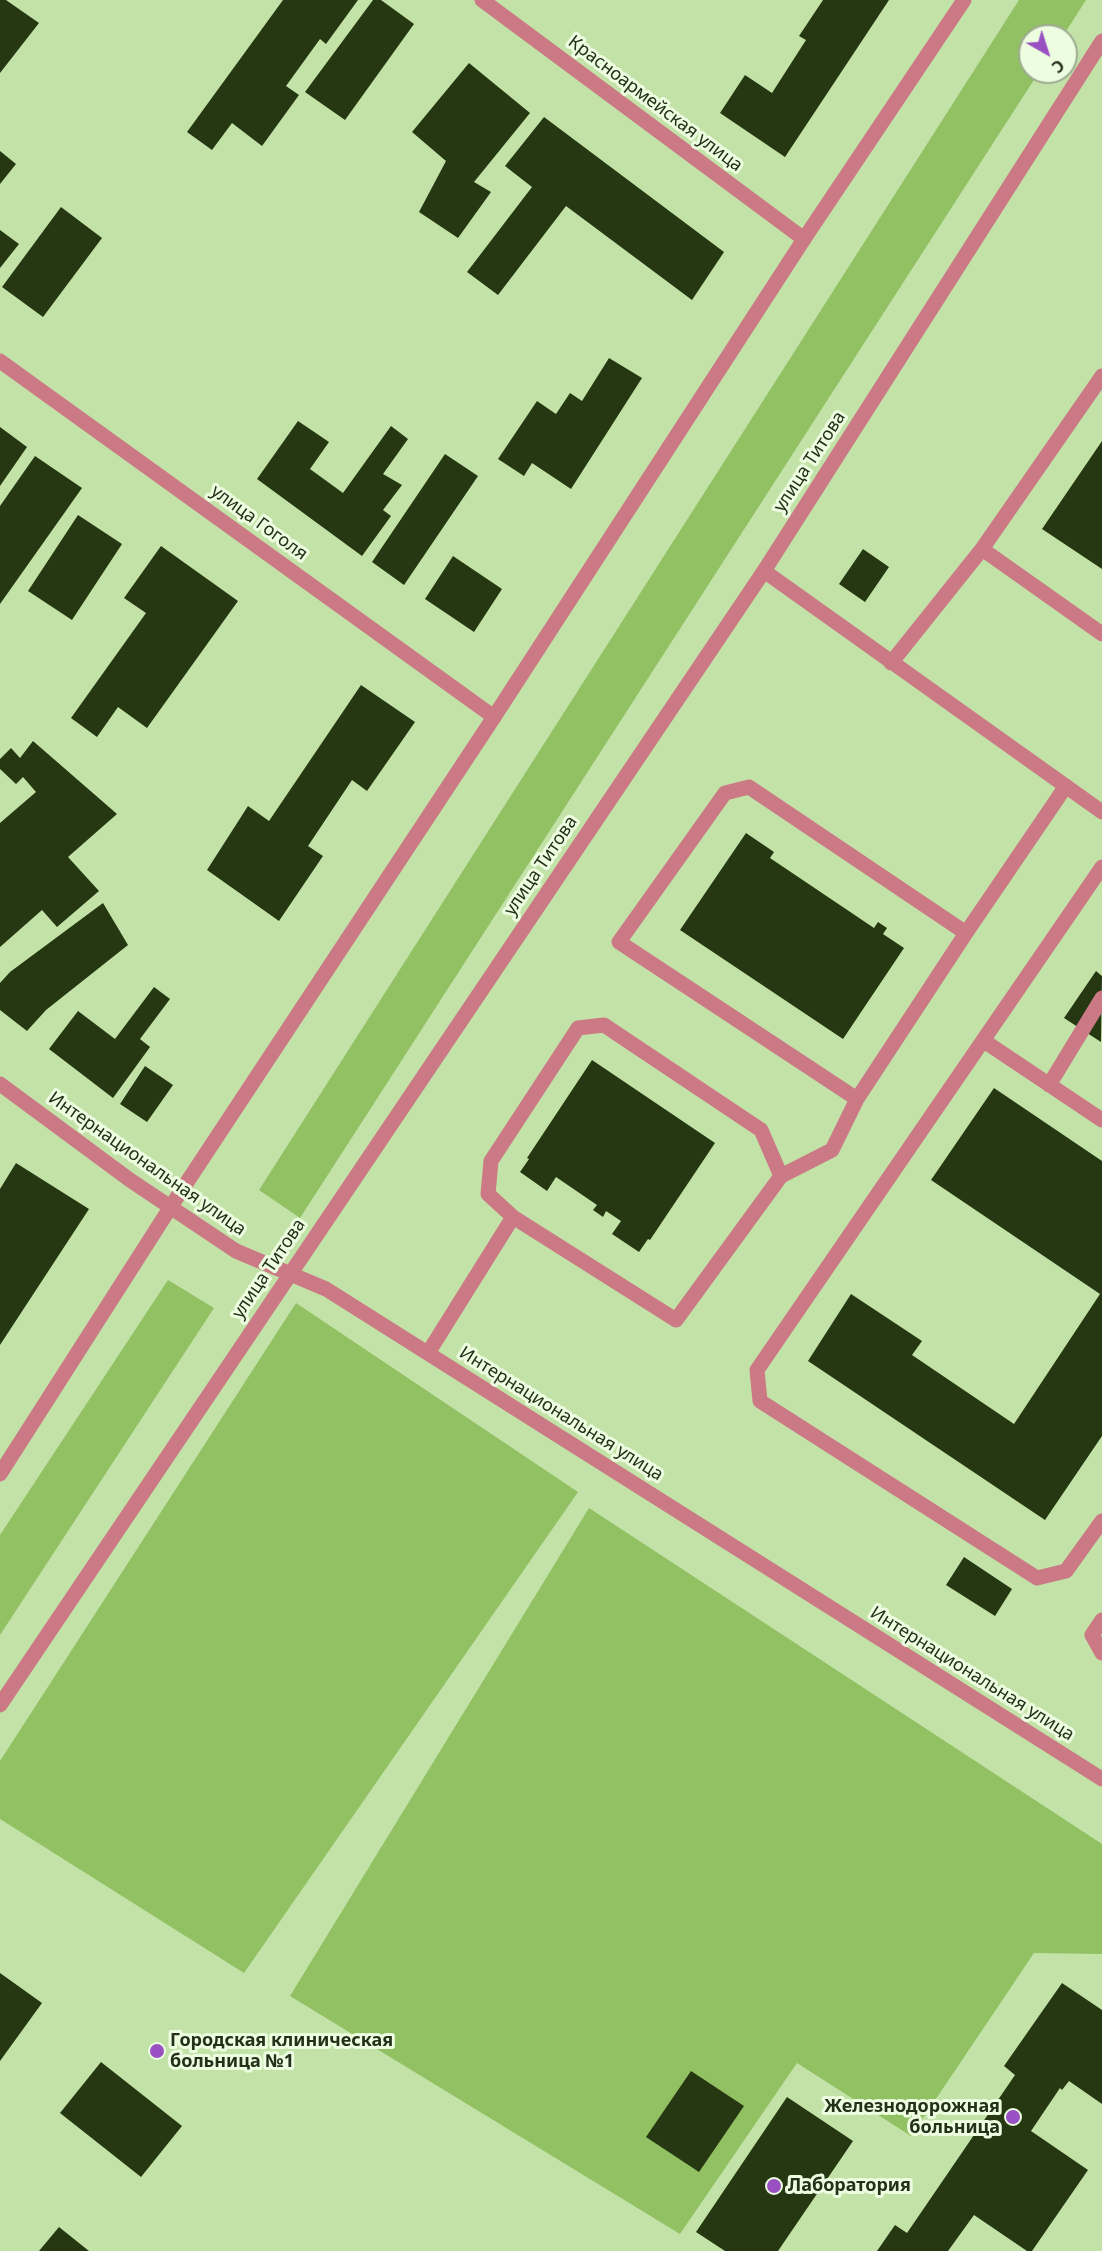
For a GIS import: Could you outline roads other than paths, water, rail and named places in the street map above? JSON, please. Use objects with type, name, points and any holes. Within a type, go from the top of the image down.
[{"type":"street","name":"Красноармейская улица","points":[[482,0],[804,239]]},
{"type":"street","points":[[0,1474],[170,1208],[494,717],[804,239],[964,0]]},
{"type":"street","name":"улица Титова","points":[[0,1705],[764,571],[1102,41]]},
{"type":"street","name":"улица Гоголя","points":[[0,361],[494,717]]},
{"type":"street","points":[[891,663],[982,549],[1102,376]]},
{"type":"street","points":[[982,549],[1102,634]]},
{"type":"street","points":[[764,571],[1102,812]]},
{"type":"street","points":[[781,1176],[761,1130],[604,1025],[578,1028],[491,1161],[488,1194],[513,1218],[676,1320],[781,1176],[832,1150],[857,1099],[1066,786]]},
{"type":"street","points":[[857,1099],[619,942],[725,794],[749,787],[966,933]]},
{"type":"street","points":[[1102,867],[757,1371],[760,1401],[1037,1578],[1066,1571],[1102,1521]]},
{"type":"street","points":[[1049,1085],[1102,998]]},
{"type":"street","points":[[984,1041],[1102,1120]]},
{"type":"street","name":"Интернациональная улица","points":[[0,1084],[170,1208],[236,1251],[326,1289],[1102,1779]]},
{"type":"street","points":[[428,1353],[513,1218]]},
{"type":"street","points":[[1102,1620],[1092,1635],[1102,1653]]},
{"type":"place","name":"Городская клиническая больница №1","points":[[157,2051]]},
{"type":"place","name":"Железнодорожная больница","points":[[1013,2117]]},
{"type":"place","name":"Лаборатория","points":[[774,2186]]}]
